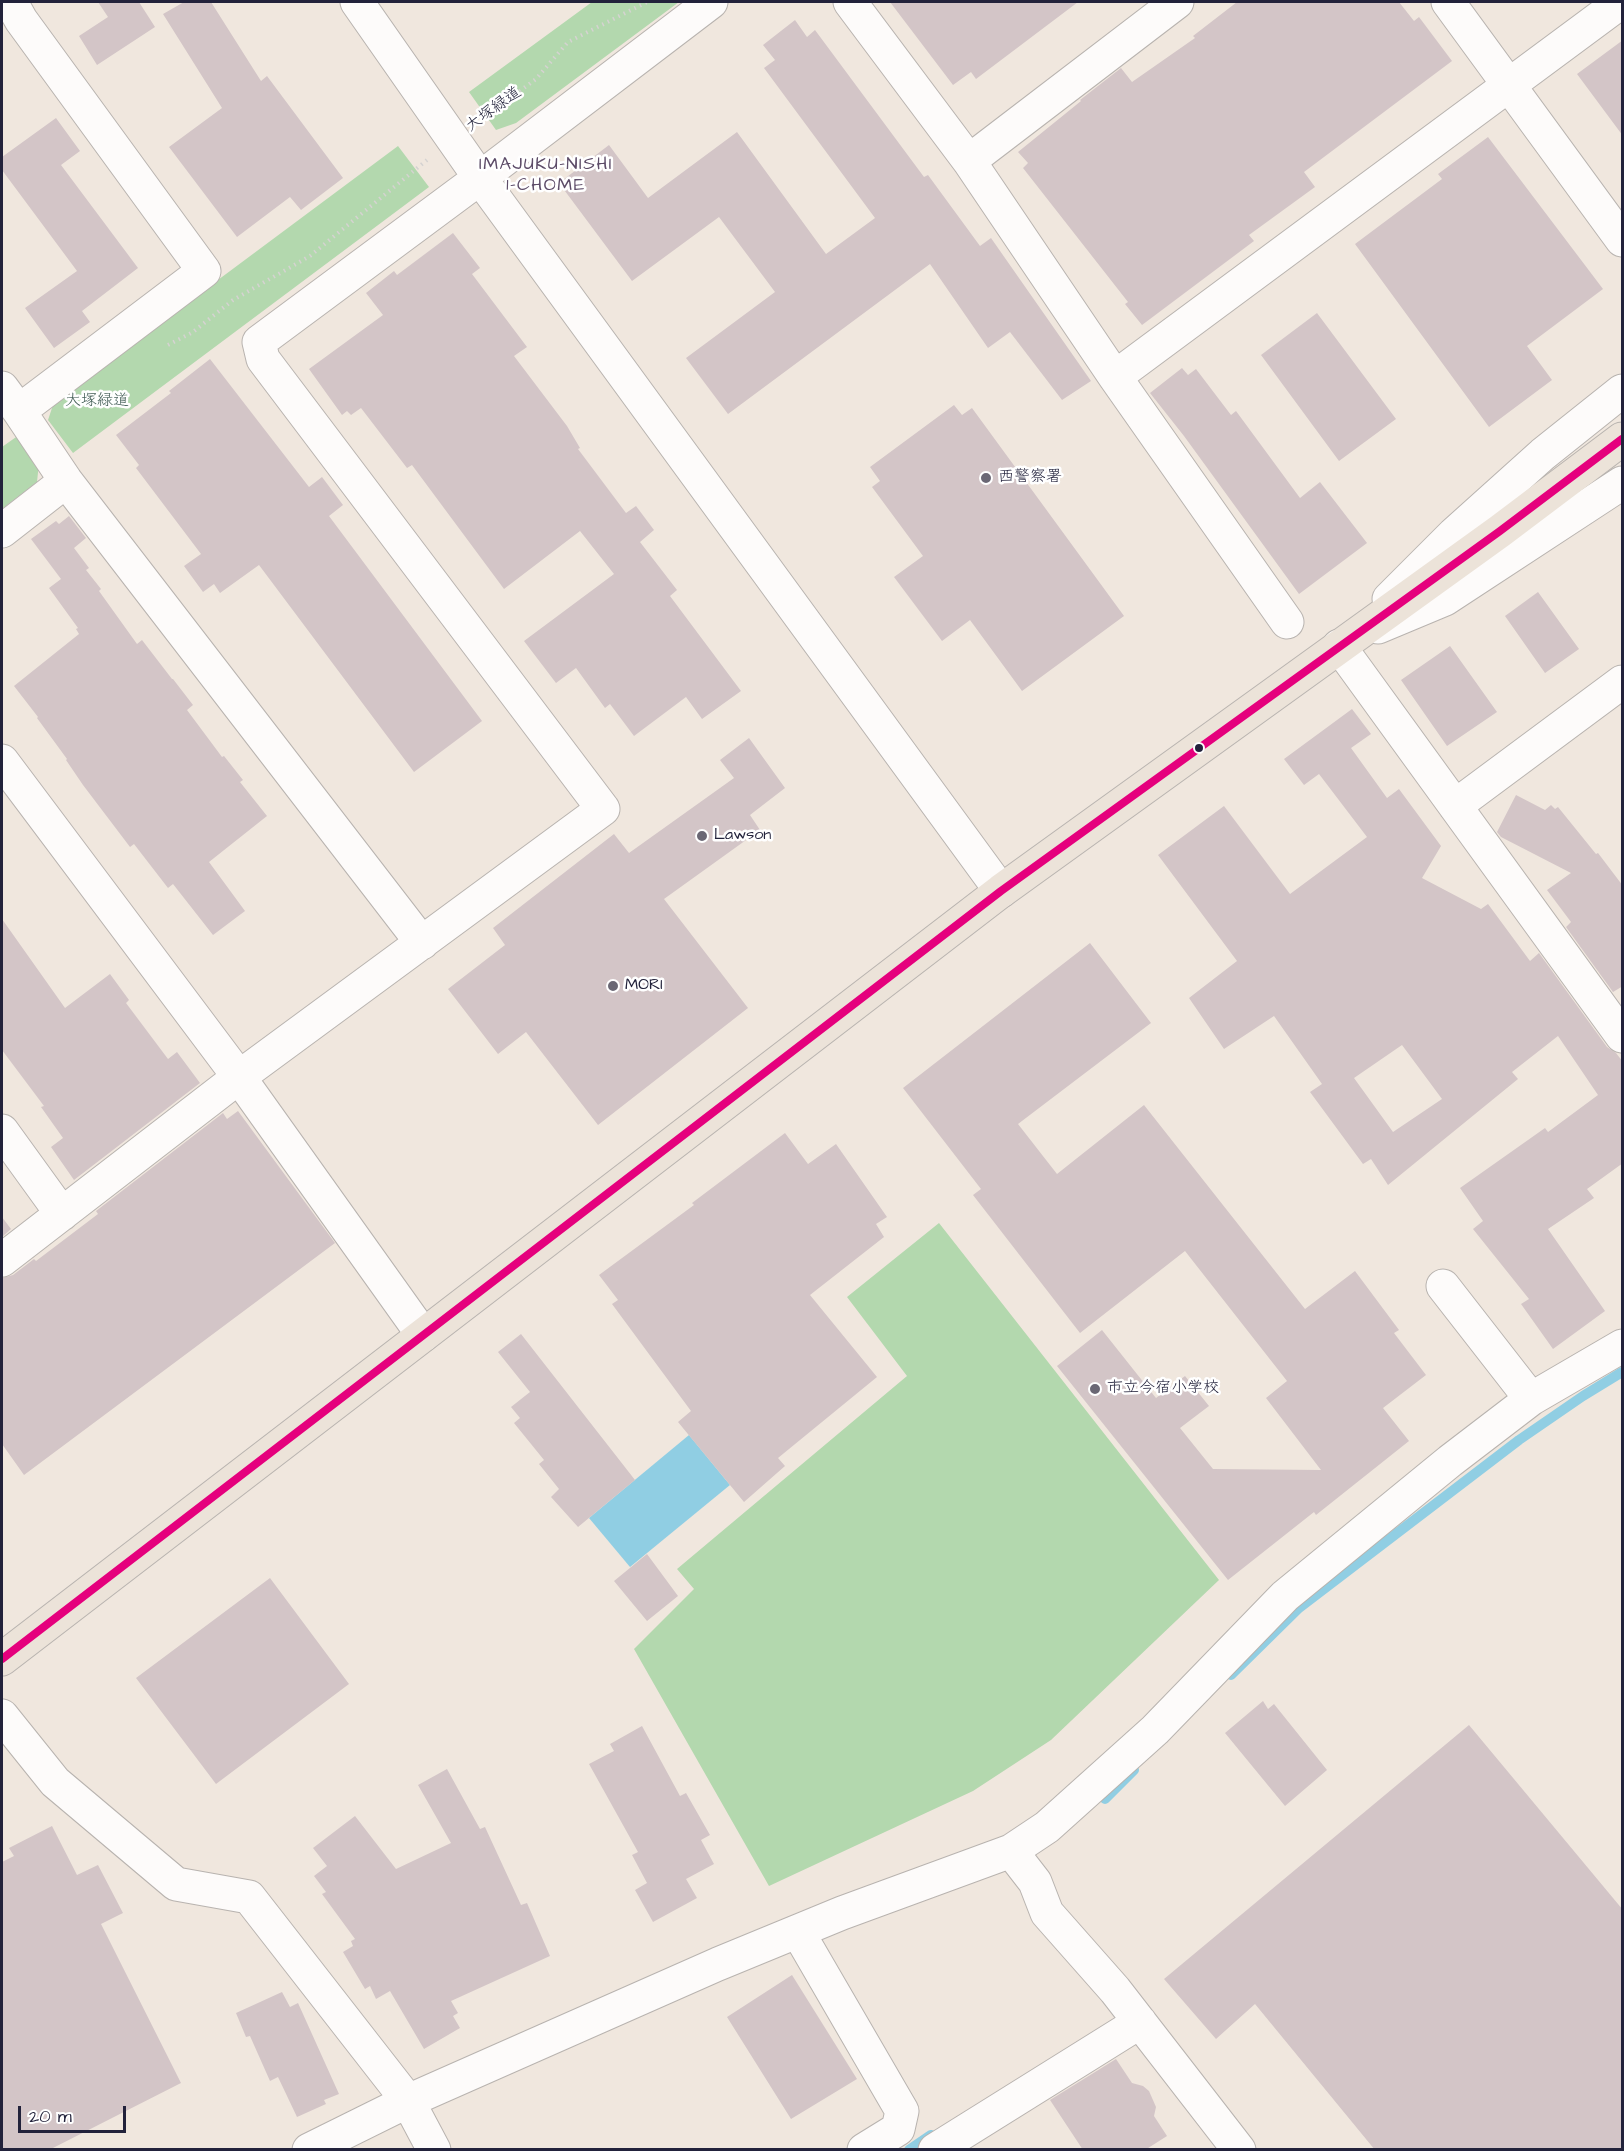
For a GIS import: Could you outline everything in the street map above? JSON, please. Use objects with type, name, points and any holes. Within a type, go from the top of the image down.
[{"type":"highway","points":[[2,1659],[1001,891],[1500,531],[1623,439]]},
{"type":"street","points":[[11,2],[21,20],[204,271],[10,399],[66,481],[422,943]]},
{"type":"street","points":[[357,2],[480,178],[1001,891]]},
{"type":"street","points":[[2,1260],[239,1077],[603,809],[262,359],[259,342],[711,2]]},
{"type":"street","points":[[850,2],[969,161],[1114,377],[1287,622]]},
{"type":"street","points":[[969,161],[1177,2]]},
{"type":"street","points":[[1448,2],[1623,240]]},
{"type":"street","points":[[1114,377],[1621,2]]},
{"type":"street","points":[[1344,642],[1470,520],[1543,454],[1623,391]]},
{"type":"street","points":[[2,531],[66,481]]},
{"type":"street","points":[[1344,642],[1445,599],[1623,483]]},
{"type":"street","points":[[1344,642],[1455,806],[1623,1036]]},
{"type":"street","points":[[1455,806],[1623,682]]},
{"type":"street","points":[[2,761],[239,1077],[423,1335]]},
{"type":"street","points":[[2,1131],[62,1214]]},
{"type":"street","points":[[1443,1286],[1531,1399]]},
{"type":"street","points":[[309,2150],[408,2101],[718,1964],[1011,1851],[1047,1827],[1155,1730],[1285,1596],[1450,1461],[1531,1399],[1623,1346]]},
{"type":"street","points":[[2,1716],[56,1782],[176,1884],[249,1897],[408,2101],[434,2150]]},
{"type":"street","points":[[1011,1851],[1035,1882],[1047,1913],[1115,1990],[1239,2150]]},
{"type":"street","points":[[798,1932],[902,2111],[898,2129],[864,2150]]},
{"type":"street","points":[[935,2150],[1140,2022]]},
{"type":"path","name":"大塚緑道","points":[[164,347],[193,332],[233,300],[310,256],[453,139],[505,104],[536,79],[568,42],[647,2]]},
{"type":"green space","points":[[592,2],[679,2],[516,123],[496,130],[469,92]]},
{"type":"green space","name":"大塚緑道","points":[[398,146],[429,187],[73,453],[48,420],[54,402]]},
{"type":"green space","points":[[19,435],[39,463],[37,482],[2,509],[2,447]]},
{"type":"green space","points":[[939,1223],[1219,1580],[1051,1740],[973,1791],[769,1886],[634,1649],[694,1589],[677,1569],[907,1376],[847,1297]]},
{"type":"water","points":[[689,1435],[730,1485],[630,1567],[589,1518]]},
{"type":"building","points":[[98,2],[139,2],[155,27],[97,65],[79,36],[108,17]]},
{"type":"building","points":[[184,2],[211,2],[261,81],[267,76],[343,178],[301,210],[290,197],[237,237],[169,147],[222,108],[163,14]]},
{"type":"building","points":[[890,2],[1078,2],[976,79],[971,72],[953,85]]},
{"type":"building","points":[[1237,2],[1399,2],[1414,21],[1419,17],[1452,61],[1304,172],[1315,187],[1249,235],[1254,241],[1142,325],[1125,304],[1128,302],[1023,168],[1028,163],[1018,152],[1121,68],[1132,82],[1195,38],[1193,36]]},
{"type":"building","points":[[795,20],[807,37],[815,30],[924,177],[928,175],[980,246],[991,238],[1091,381],[1062,400],[1010,332],[988,348],[930,264],[728,414],[686,358],[775,292],[719,217],[632,281],[559,183],[609,145],[648,198],[737,132],[826,254],[875,218],[764,68],[775,60],[763,45]]},
{"type":"building","points":[[1623,40],[1623,136],[1577,74]]},
{"type":"building","points":[[56,118],[80,151],[61,165],[138,268],[82,311],[90,322],[54,348],[25,308],[77,271],[2,170],[2,157]]},
{"type":"building","points":[[1488,137],[1603,289],[1527,346],[1552,380],[1489,427],[1355,244],[1442,179],[1438,174]]},
{"type":"building","points":[[453,233],[480,268],[472,274],[527,347],[514,356],[567,426],[580,448],[578,449],[626,513],[636,506],[654,530],[640,542],[677,590],[670,596],[741,691],[702,719],[686,697],[634,736],[610,704],[605,708],[576,668],[556,683],[524,641],[614,574],[580,531],[504,589],[412,465],[407,468],[361,408],[351,415],[347,411],[342,415],[309,369],[383,315],[366,293],[394,271],[397,275]]},
{"type":"building","points":[[1317,313],[1396,419],[1339,461],[1261,355]]},
{"type":"building","points":[[210,359],[309,487],[322,477],[343,505],[329,516],[482,721],[414,772],[259,565],[220,593],[214,584],[203,592],[184,566],[201,554],[136,468],[139,465],[116,435],[171,393],[169,391]]},
{"type":"building","points":[[1182,368],[1188,375],[1196,369],[1231,415],[1236,411],[1300,498],[1320,482],[1367,543],[1299,594],[1150,393]]},
{"type":"building","points":[[954,405],[962,415],[972,408],[1124,616],[1022,691],[970,620],[942,641],[894,577],[923,556],[872,487],[880,481],[870,467]]},
{"type":"building","points":[[69,516],[86,538],[74,548],[89,568],[86,570],[101,589],[99,591],[137,644],[142,640],[193,705],[187,710],[222,757],[224,756],[243,780],[240,782],[267,816],[209,862],[245,911],[213,935],[173,884],[168,888],[134,844],[130,847],[83,785],[38,717],[14,686],[79,634],[76,629],[78,628],[49,588],[61,579],[31,539],[56,521],[59,524]]},
{"type":"building","points":[[1538,592],[1579,649],[1545,673],[1505,616]]},
{"type":"building","points":[[1450,646],[1497,712],[1447,746],[1401,680]]},
{"type":"building","points":[[1352,709],[1371,734],[1351,748],[1387,798],[1399,789],[1441,846],[1422,878],[1481,909],[1488,904],[1530,961],[1539,953],[1607,1047],[1623,1062],[1623,1163],[1587,1189],[1594,1198],[1548,1229],[1605,1311],[1553,1349],[1521,1304],[1529,1299],[1473,1229],[1483,1221],[1460,1188],[1545,1128],[1548,1132],[1598,1095],[1558,1036],[1512,1072],[1518,1079],[1388,1185],[1371,1159],[1363,1164],[1310,1092],[1322,1084],[1274,1016],[1224,1049],[1189,998],[1237,961],[1158,855],[1224,806],[1290,894],[1367,837],[1319,774],[1304,785],[1284,759]],"holes":[[[1402,1045],[1442,1099],[1393,1132],[1354,1078]]]},
{"type":"building","points":[[749,738],[785,788],[750,815],[760,830],[664,899],[748,1008],[598,1125],[526,1032],[498,1054],[448,989],[505,945],[493,928],[614,834],[629,853],[734,778],[720,760]]},
{"type":"building","points":[[1516,795],[1545,810],[1551,805],[1555,809],[1558,807],[1623,886],[1623,986],[1613,992],[1566,927],[1571,922],[1547,890],[1571,873],[1501,837],[1497,832]]},
{"type":"building","points":[[2,919],[65,1008],[110,974],[129,1000],[126,1003],[168,1059],[177,1052],[200,1083],[74,1180],[51,1147],[63,1138],[41,1107],[44,1106],[2,1050]]},
{"type":"building","points":[[1090,943],[1151,1023],[1018,1124],[1057,1174],[1144,1105],[1305,1309],[1355,1271],[1399,1330],[1394,1333],[1426,1375],[1383,1408],[1409,1441],[1316,1515],[1314,1512],[1228,1580],[1057,1366],[1102,1330],[1156,1398],[1185,1376],[1209,1406],[1180,1428],[1213,1469],[1321,1470],[1266,1398],[1287,1381],[1185,1251],[1080,1333],[973,1195],[981,1189],[903,1088]]},
{"type":"building","points":[[238,1111],[335,1243],[24,1475],[2,1444],[2,1278],[13,1275],[34,1259],[36,1261],[98,1214],[96,1211],[223,1113],[227,1119]]},
{"type":"building","points":[[785,1133],[808,1164],[836,1144],[887,1217],[876,1224],[884,1237],[810,1295],[877,1377],[778,1458],[785,1466],[744,1502],[678,1422],[691,1411],[612,1304],[618,1300],[599,1275],[694,1205],[692,1203]]},
{"type":"building","points":[[2,1217],[11,1229],[2,1237]]},
{"type":"building","points":[[521,1334],[635,1480],[578,1527],[551,1497],[559,1489],[539,1464],[544,1460],[514,1423],[520,1418],[511,1407],[530,1392],[498,1352]]},
{"type":"building","points":[[647,1554],[678,1596],[647,1621],[614,1581]]},
{"type":"building","points":[[270,1578],[349,1684],[216,1784],[136,1678]]},
{"type":"building","points":[[1263,1701],[1268,1709],[1274,1704],[1327,1770],[1285,1806],[1225,1733]]},
{"type":"building","points":[[1469,1725],[1623,1910],[1623,2150],[1375,2150],[1255,2004],[1216,2039],[1164,1979]]},
{"type":"building","points":[[642,1726],[680,1796],[686,1793],[710,1835],[701,1840],[714,1864],[686,1879],[697,1898],[653,1922],[635,1890],[647,1883],[632,1855],[638,1852],[589,1764],[614,1751],[610,1744]]},
{"type":"building","points":[[447,1769],[480,1829],[485,1827],[521,1905],[527,1903],[550,1956],[451,2001],[458,2013],[453,2016],[460,2028],[424,2049],[390,1991],[376,1999],[370,1986],[365,1989],[343,1952],[353,1946],[351,1941],[355,1939],[322,1894],[326,1892],[314,1876],[327,1866],[313,1848],[355,1816],[396,1869],[451,1843],[418,1785]]},
{"type":"building","points":[[52,1826],[77,1875],[98,1865],[123,1913],[101,1924],[181,2083],[49,2150],[2,2150],[2,1862],[14,1856],[9,1848]]},
{"type":"building","points":[[792,1975],[857,2079],[791,2119],[727,2017]]},
{"type":"building","points":[[282,1992],[290,2007],[298,2003],[339,2094],[324,2100],[326,2104],[297,2117],[278,2077],[270,2081],[250,2036],[246,2037],[236,2013]]},
{"type":"building","points":[[1116,2059],[1132,2083],[1143,2086],[1149,2091],[1156,2107],[1154,2116],[1167,2136],[1145,2150],[1083,2150],[1050,2100]]},
{"type":"waterway","points":[[1231,1675],[1299,1608],[1519,1440],[1622,1372]]},
{"type":"waterway","points":[[1105,1799],[1134,1770]]},
{"type":"waterway","points":[[909,2150],[931,2135]]},
{"type":"transit line","points":[[2,1659],[1001,891],[1500,531],[1622,439]]},
{"type":"place","name":"西警察署","points":[[986,478]]},
{"type":"place","name":"Lawson","points":[[702,836]]},
{"type":"place","name":"MORI","points":[[613,986]]},
{"type":"place","name":"市立今宿小学校","points":[[1095,1389]]},
{"type":"district","name":"IMAJUKU-NISHI 1-CHOME","points":[[546,175]]}]
